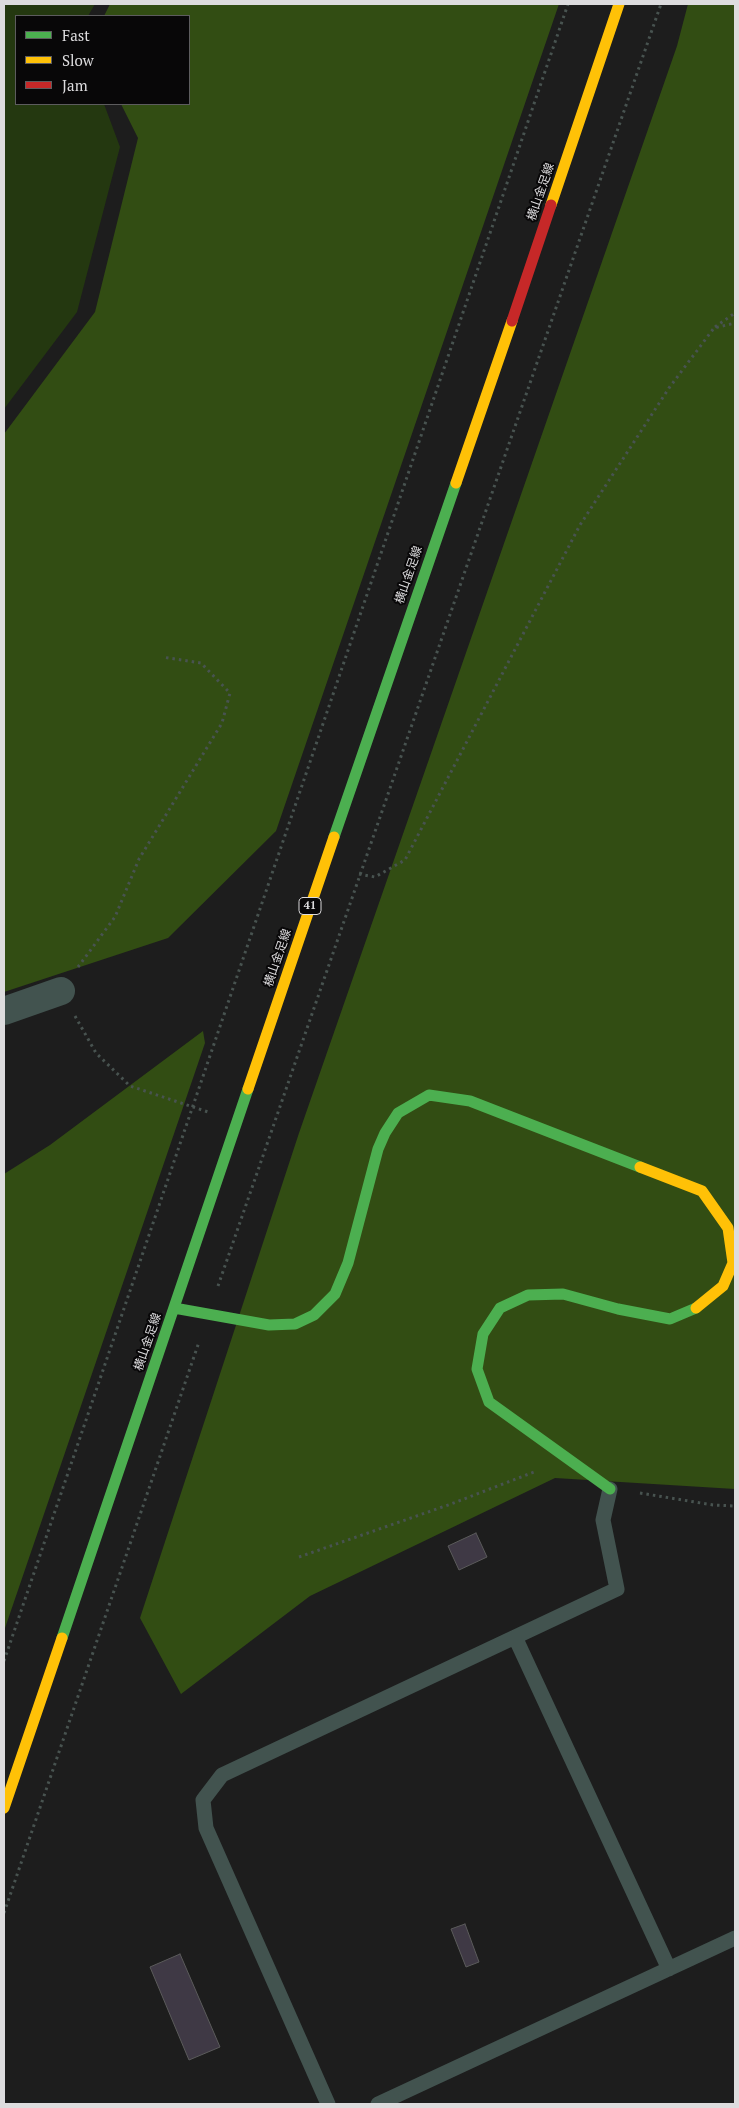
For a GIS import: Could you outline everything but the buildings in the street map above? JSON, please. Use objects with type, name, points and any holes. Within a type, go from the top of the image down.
[{"type":"main road","name":"横山金足線","points":[[4,1808],[324,866],[596,77],[619,4]]},
{"type":"main road","points":[[174,1308],[269,1325],[295,1324],[314,1315],[335,1294],[348,1263],[378,1150],[385,1133],[398,1114],[429,1095],[470,1101],[702,1191],[728,1228],[733,1263],[723,1286],[694,1310],[670,1319],[618,1309],[563,1294],[528,1295],[500,1308],[483,1334],[477,1369],[489,1402],[610,1488]]},
{"type":"street","points":[[4,1011],[61,991]]},
{"type":"lane","points":[[328,2104],[206,1828],[203,1800],[222,1775],[618,1589],[603,1520],[610,1488]]},
{"type":"lane","points":[[515,1637],[669,1969]]},
{"type":"lane","points":[[378,2104],[735,1938]]},
{"type":"path","points":[[4,1661],[568,4]]},
{"type":"path","points":[[4,1913],[661,4]]},
{"type":"path","points":[[324,866],[375,877],[405,860],[580,525],[669,388],[714,328],[735,313]]},
{"type":"path","points":[[714,328],[735,323]]},
{"type":"path","points":[[162,657],[201,663],[230,693],[222,723],[139,859],[115,917],[61,991],[96,1053],[130,1086],[237,1122]]},
{"type":"path","points":[[299,1556],[450,1504],[568,1459]]},
{"type":"path","points":[[610,1488],[713,1505],[735,1506]]},
{"type":"green space","points":[[4,4],[95,4],[89,15],[15,15],[15,105],[104,105],[120,147],[77,312],[4,409]]},
{"type":"green space","points":[[110,4],[559,4],[276,831],[168,938],[4,992],[4,434],[95,312],[138,138],[122,105],[190,105],[190,15],[104,15]]},
{"type":"green space","points":[[688,4],[735,4],[735,1489],[555,1478],[310,1596],[181,1694],[140,1618],[299,1133],[677,46]]},
{"type":"green space","points":[[203,1031],[205,1043],[4,1631],[4,1174],[50,1145]]},
{"type":"traffic: fast","points":[[334,837],[456,483]]},
{"type":"traffic: fast","points":[[62,1638],[248,1089]]},
{"type":"traffic: fast","points":[[174,1308],[269,1325],[295,1324],[314,1315],[335,1294],[348,1263],[378,1149],[385,1133],[398,1113],[429,1095],[470,1101],[640,1167]]},
{"type":"traffic: fast","points":[[610,1489],[489,1402],[477,1369],[483,1334],[500,1308],[528,1295],[563,1294],[618,1309],[670,1319],[696,1308]]},
{"type":"traffic: slow","points":[[551,205],[619,4]]},
{"type":"traffic: slow","points":[[456,483],[512,321]]},
{"type":"traffic: slow","points":[[248,1089],[334,837]]},
{"type":"traffic: slow","points":[[640,1167],[702,1191],[728,1228],[733,1263],[723,1286],[696,1308]]},
{"type":"traffic: slow","points":[[4,1808],[62,1638]]},
{"type":"traffic: jam","points":[[512,321],[551,205]]}]
